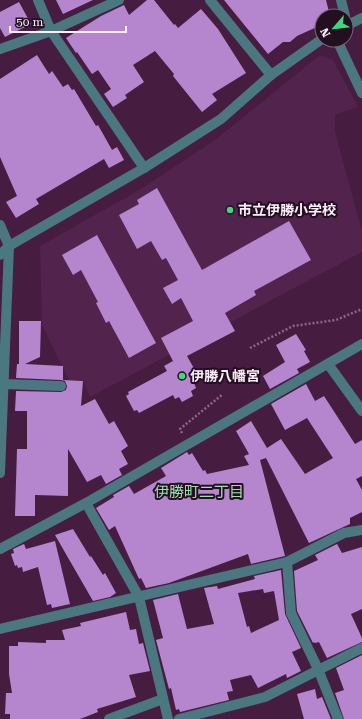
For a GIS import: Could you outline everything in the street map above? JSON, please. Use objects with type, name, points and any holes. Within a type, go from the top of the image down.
[{"type":"street","points":[[38,0],[51,31],[144,168]]},
{"type":"street","points":[[0,49],[51,31],[118,0]]},
{"type":"street","points":[[210,0],[271,74]]},
{"type":"street","points":[[0,255],[9,246],[144,168],[221,119],[271,74],[314,44]]},
{"type":"street","points":[[341,48],[362,93]]},
{"type":"street","points":[[0,225],[9,246],[0,473]]},
{"type":"street","points":[[0,549],[86,503],[362,344]]},
{"type":"street","points":[[328,364],[362,411]]},
{"type":"street","points":[[4,384],[62,386]]},
{"type":"street","points":[[86,503],[138,597],[168,719]]},
{"type":"street","points":[[0,629],[287,562],[344,533],[362,530]]},
{"type":"street","points":[[287,562],[291,613],[318,669],[338,719]]},
{"type":"street","points":[[179,719],[264,697],[362,648]]},
{"type":"street","points":[[109,719],[163,699]]},
{"type":"path","points":[[250,348],[294,326],[336,320],[362,309]]},
{"type":"path","points":[[188,444],[180,429],[223,394]]},
{"type":"shaded area","name":"市立伊勝小学校","points":[[320,55],[333,60],[358,107],[335,115],[335,132],[362,231],[362,252],[90,397],[83,380],[69,380],[42,325],[40,246],[141,189],[215,140]]},
{"type":"building","points":[[56,0],[93,0],[63,14]]},
{"type":"building","points":[[147,0],[154,0],[178,28],[201,9],[218,29],[246,73],[212,94],[217,100],[202,112],[155,51],[133,65],[144,82],[125,95],[127,98],[113,107],[104,94],[111,89],[98,70],[92,74],[66,38],[101,16],[124,5],[129,15]]},
{"type":"building","points":[[224,0],[326,0],[328,8],[314,8],[314,28],[297,36],[290,42],[283,42],[268,54]]},
{"type":"building","points":[[19,2],[31,24],[5,37],[0,28],[0,12]]},
{"type":"building","points":[[37,55],[49,74],[52,71],[63,87],[68,84],[72,90],[74,89],[96,126],[98,125],[112,150],[117,147],[124,160],[109,168],[104,159],[36,199],[39,204],[16,218],[6,202],[17,196],[0,157],[0,79]]},
{"type":"building","points":[[157,188],[202,270],[289,221],[311,260],[254,291],[256,295],[225,313],[235,331],[187,356],[200,379],[194,383],[196,388],[191,391],[193,396],[182,402],[179,397],[175,399],[173,395],[139,413],[137,410],[134,411],[126,396],[129,394],[128,392],[167,371],[164,366],[173,361],[161,338],[193,321],[181,298],[172,304],[163,288],[178,280],[166,258],[162,260],[151,241],[137,249],[119,215],[139,204],[137,200]]},
{"type":"building","points":[[97,235],[156,343],[129,358],[109,321],[106,323],[96,303],[98,302],[81,270],[73,275],[62,255]]},
{"type":"building","points":[[19,321],[41,321],[40,357],[25,364],[63,366],[63,380],[83,381],[81,406],[95,399],[109,424],[114,421],[128,446],[121,451],[128,464],[119,469],[122,475],[106,484],[101,475],[87,482],[68,449],[68,496],[35,495],[35,516],[15,516],[17,449],[27,449],[27,411],[15,411],[16,391],[61,392],[66,390],[67,386],[65,381],[61,380],[16,378],[17,364],[19,364]]},
{"type":"building","points":[[296,334],[306,350],[304,351],[310,362],[297,369],[299,373],[270,389],[263,376],[285,362],[276,345]]},
{"type":"building","points":[[306,384],[315,401],[324,396],[355,444],[362,440],[362,476],[356,479],[362,490],[362,512],[350,518],[350,524],[309,543],[266,458],[260,460],[285,556],[251,564],[248,554],[169,583],[146,588],[141,578],[139,579],[115,526],[109,530],[96,508],[114,497],[113,495],[129,486],[134,494],[166,476],[161,468],[187,452],[189,455],[192,453],[203,471],[205,470],[207,474],[249,465],[244,456],[249,454],[236,431],[251,421],[267,448],[281,439],[305,474],[333,458],[307,418],[285,430],[271,404]]},
{"type":"building","points":[[73,529],[103,575],[105,573],[116,593],[110,597],[93,601],[55,535]]},
{"type":"building","points":[[55,541],[70,604],[52,608],[51,604],[47,605],[38,567],[23,572],[22,567],[18,568],[17,565],[15,566],[11,554],[14,553],[13,549],[24,544],[26,549]]},
{"type":"building","points":[[337,544],[342,553],[362,547],[362,609],[351,614],[362,638],[362,642],[327,658],[319,642],[313,643],[297,611],[294,571],[318,560],[315,555]]},
{"type":"building","points":[[281,570],[285,614],[301,648],[292,652],[301,671],[287,678],[286,674],[258,688],[251,675],[230,680],[233,691],[227,692],[229,700],[180,712],[179,709],[176,710],[171,688],[169,689],[156,640],[163,638],[153,600],[178,594],[187,629],[214,624],[204,588],[217,586],[218,589],[255,579],[254,576]],"holes":[[[263,589],[264,593],[274,591],[279,620],[251,633],[249,626],[247,627],[238,593]]]},
{"type":"building","points":[[126,612],[130,630],[136,629],[139,644],[143,643],[150,671],[129,675],[136,697],[97,709],[98,712],[80,719],[10,719],[10,714],[5,714],[6,693],[12,693],[9,674],[9,646],[18,646],[18,642],[46,643],[46,640],[65,640],[62,630],[81,626],[80,623]]},
{"type":"building","points":[[362,655],[362,719],[344,719],[335,693],[344,690],[336,668]]},
{"type":"building","points":[[315,689],[317,699],[322,697],[331,719],[304,719],[297,694]]},
{"type":"place","name":"市立伊勝小学校","points":[[230,210]]},
{"type":"place","name":"伊勝八幡宮","points":[[182,376]]},
{"type":"district","name":"伊勝町二丁目","points":[[199,492]]}]
